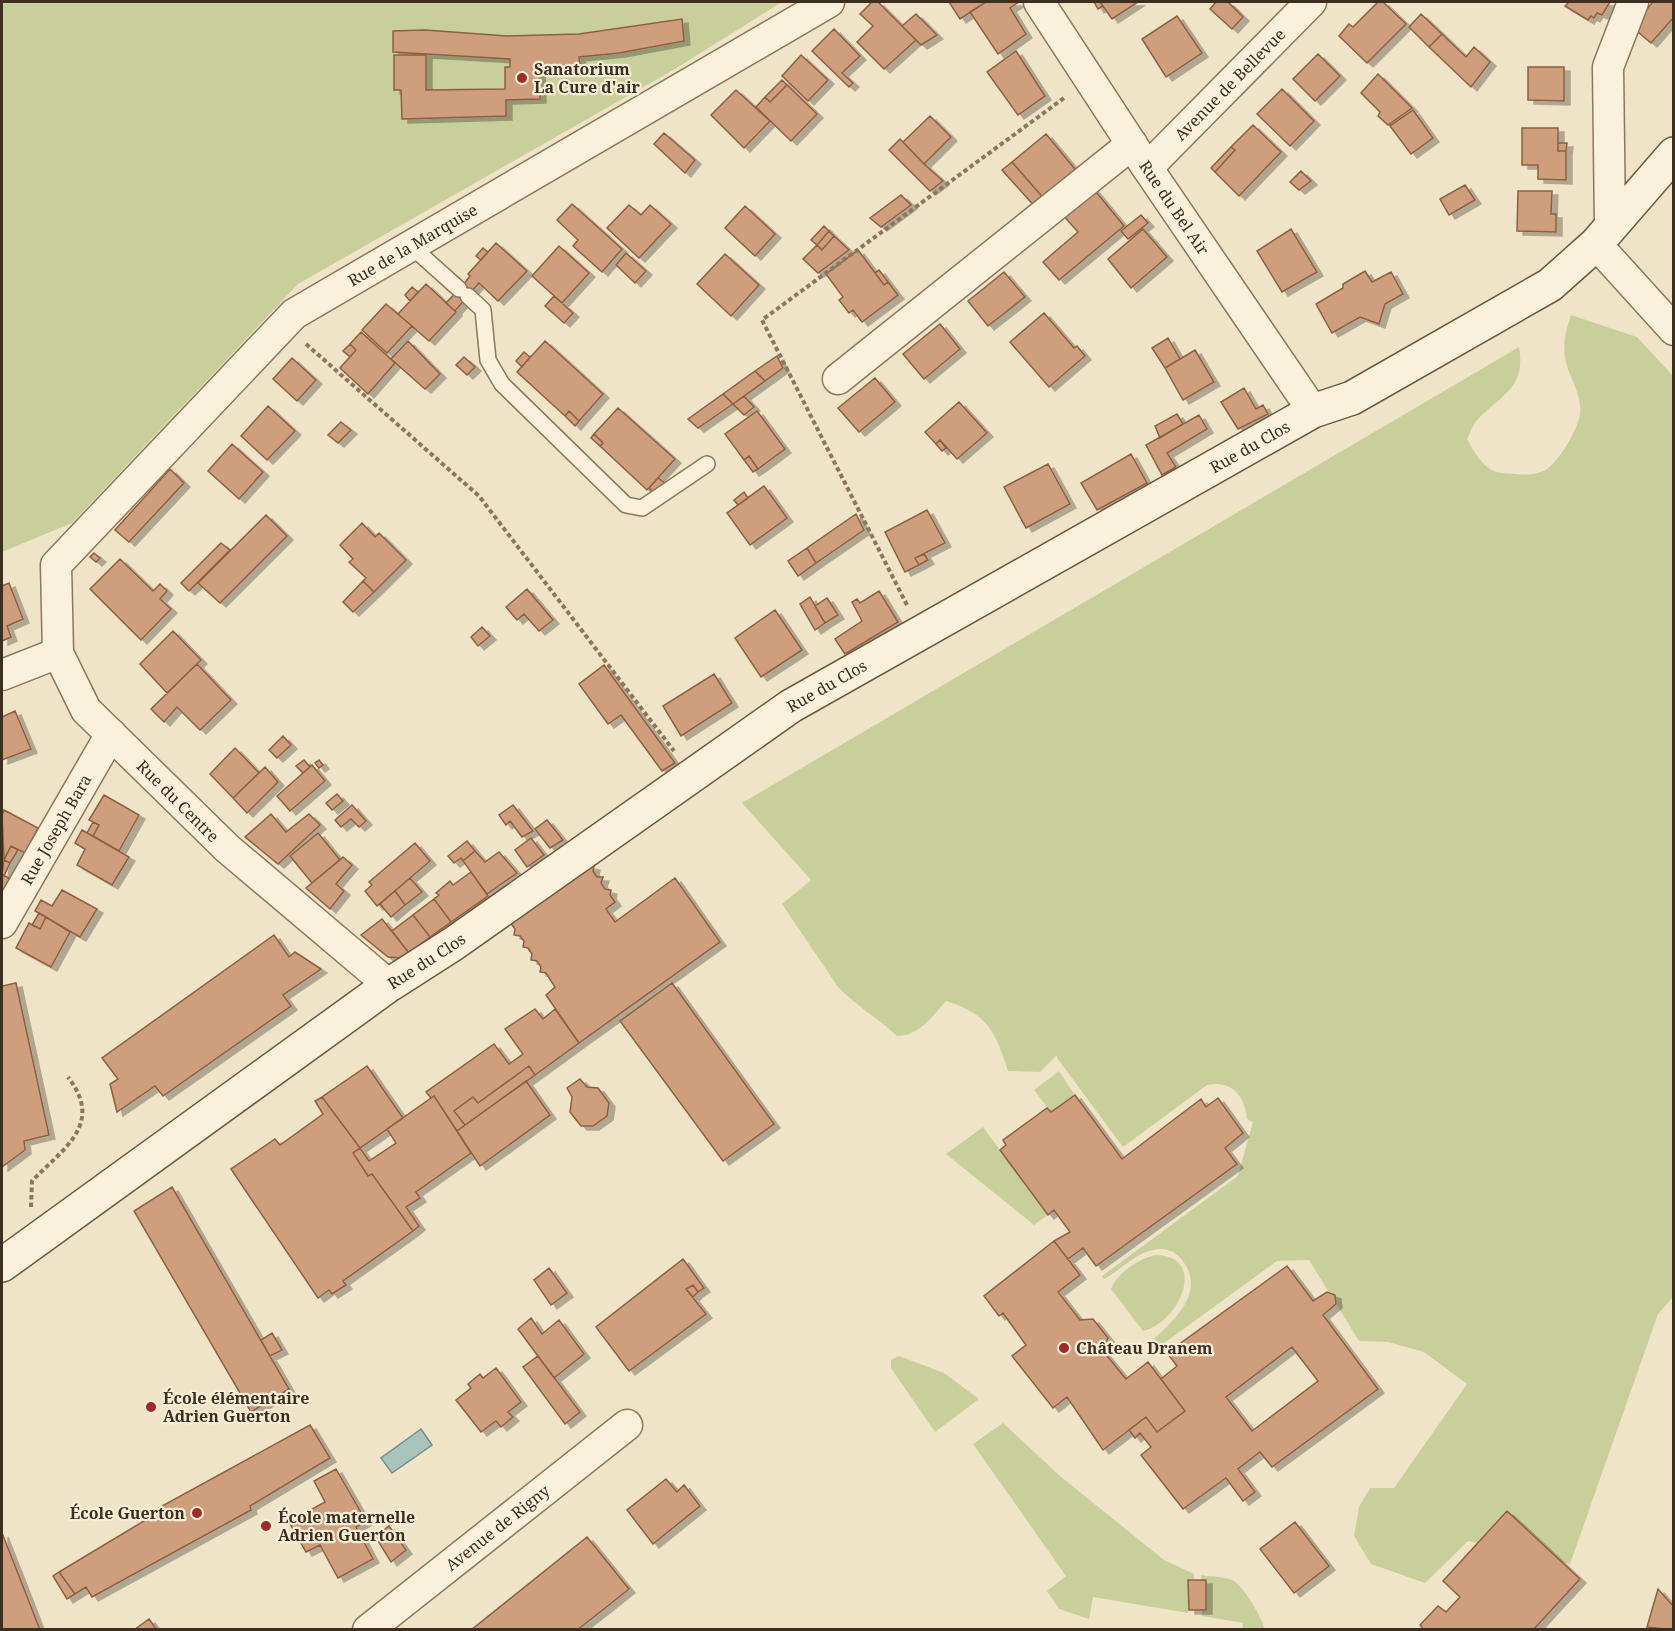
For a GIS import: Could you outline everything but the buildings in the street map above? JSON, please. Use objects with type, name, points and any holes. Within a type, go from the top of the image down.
[{"type":"street","name":"Rue de la Marquise","points":[[56,565],[294,314],[829,2]]},
{"type":"street","name":"Rue du Bel Air","points":[[1039,2],[1139,155],[1313,411]]},
{"type":"street","name":"Avenue de Bellevue","points":[[838,379],[1139,155],[1156,159],[1311,2]]},
{"type":"street","points":[[1633,2],[1608,67],[1603,236],[1674,330]]},
{"type":"street","name":"Rue du Clos","points":[[2,1266],[389,985],[453,945],[791,706],[1313,411],[1352,398],[1550,285],[1603,236],[1674,154]]},
{"type":"street","name":"Rue du Centre","points":[[56,565],[58,653],[86,710],[228,849],[389,985]]},
{"type":"street","points":[[2,675],[58,653]]},
{"type":"street","name":"Rue Joseph Bara","points":[[2,923],[111,734]]},
{"type":"street","name":"Avenue de Rigny","points":[[369,1629],[627,1425]]},
{"type":"lane","points":[[411,246],[483,310],[488,360],[502,384],[626,505],[642,507],[707,464]]},
{"type":"path","points":[[284,325],[478,496],[693,775]]},
{"type":"path","points":[[45,1234],[29,1203],[32,1181],[76,1134],[85,1117],[79,1092],[68,1077]]},
{"type":"green space","points":[[2,2],[782,2],[675,69],[298,284],[72,523],[2,552]]},
{"type":"green space","points":[[1571,315],[1637,337],[1674,377],[1673,1297],[1658,1314],[1570,1564],[1468,1541],[1425,1583],[1371,1564],[1354,1536],[1359,1507],[1370,1488],[1394,1488],[1467,1384],[1424,1352],[1388,1342],[1359,1341],[1309,1260],[1277,1261],[1156,1349],[1151,1342],[1178,1315],[1189,1294],[1191,1283],[1189,1272],[1182,1260],[1169,1250],[1153,1250],[1140,1255],[1104,1279],[1102,1276],[1238,1176],[1253,1122],[1247,1119],[1240,1096],[1230,1087],[1207,1085],[1123,1147],[1057,1055],[1040,1072],[1008,1071],[999,1045],[988,1026],[981,1018],[960,1006],[946,1001],[918,1029],[912,1033],[897,1036],[838,987],[782,904],[811,880],[742,803],[1519,347],[1520,361],[1516,381],[1504,396],[1477,420],[1467,439],[1481,461],[1496,472],[1525,474],[1542,472],[1552,465],[1568,444],[1580,414],[1578,396],[1568,369],[1564,348]]},
{"type":"green space","points":[[1059,1071],[1075,1095],[1051,1112],[1034,1090]]},
{"type":"green space","points":[[983,1127],[1048,1215],[1034,1225],[946,1154]]},
{"type":"green space","points":[[1155,1255],[1171,1258],[1181,1266],[1185,1277],[1183,1290],[1168,1315],[1157,1325],[1143,1331],[1111,1289],[1118,1277],[1129,1268]]},
{"type":"green space","points":[[899,1356],[944,1373],[979,1399],[935,1432],[891,1368],[891,1360]]},
{"type":"green space","points":[[1003,1423],[1060,1476],[1164,1560],[1194,1574],[1194,1580],[1188,1581],[1188,1613],[1093,1597],[1089,1619],[1059,1609],[1047,1591],[1066,1576],[973,1444]]},
{"type":"green space","points":[[1201,1575],[1226,1578],[1238,1584],[1257,1611],[1264,1629],[1242,1629],[1243,1623],[1202,1616]]},
{"type":"water","points":[[421,1429],[432,1445],[392,1473],[381,1458]]},
{"type":"place","name":"Sanatorium La Cure d'air","points":[[522,78]]},
{"type":"place","name":"Château Dranem","points":[[1064,1348]]},
{"type":"place","name":"École élémentaire Adrien Guerton","points":[[151,1407]]},
{"type":"place","name":"École Guerton","points":[[197,1513]]},
{"type":"place","name":"École maternelle Adrien Guerton","points":[[266,1526]]}]
